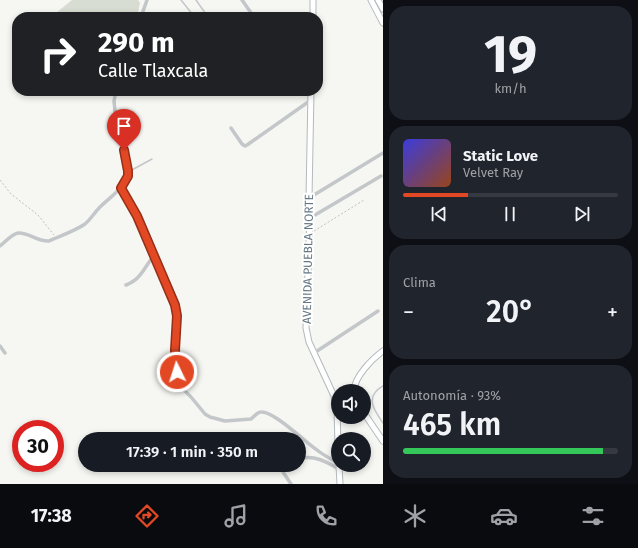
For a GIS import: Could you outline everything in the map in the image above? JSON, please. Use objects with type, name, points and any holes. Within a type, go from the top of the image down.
[{"type":"street","points":[[143,12],[147,0]]},
{"type":"street","points":[[242,0],[250,12]]},
{"type":"street","points":[[313,0],[313,12]]},
{"type":"street","points":[[371,0],[383,23]]},
{"type":"street","points":[[378,0],[383,9]]},
{"type":"street","points":[[0,246],[13,235],[18,233],[44,241],[56,238],[85,224],[121,188],[128,176],[128,171],[114,111],[115,96]]},
{"type":"street","name":"AVENIDA PUEBLA NORTE","points":[[311,96],[310,218],[306,328],[309,342],[334,396],[337,408],[338,432]]},
{"type":"street","points":[[231,128],[245,146],[311,100]]},
{"type":"street","points":[[309,198],[383,153]]},
{"type":"street","points":[[310,218],[380,176]]},
{"type":"street","points":[[121,188],[137,216],[175,305],[177,316],[175,350],[177,372],[181,387],[205,414],[212,418],[230,421],[251,420],[257,413],[260,412],[272,416],[292,429],[316,450],[331,460]]},
{"type":"street","points":[[126,285],[135,280],[154,256]]},
{"type":"street","points":[[314,352],[378,311]]},
{"type":"street","points":[[0,346],[5,353]]},
{"type":"street","points":[[355,384],[358,378],[368,366],[383,351]]},
{"type":"street","points":[[371,423],[383,441]]},
{"type":"street","points":[[306,457],[310,457],[331,463]]},
{"type":"street","points":[[283,472],[291,484]]},
{"type":"street","points":[[339,472],[340,484]]},
{"type":"lane","points":[[181,0],[191,12]]},
{"type":"lane","points":[[196,0],[204,12]]},
{"type":"lane","points":[[128,171],[132,171],[152,159]]},
{"type":"lane","points":[[383,386],[375,392],[372,398],[374,410],[383,423]]},
{"type":"path","points":[[0,180],[11,194],[38,215],[56,238]]},
{"type":"path","points":[[309,234],[364,200]]},
{"type":"shaded area","points":[[72,0],[138,0],[140,3],[138,12],[57,12]]},
{"type":"route","points":[[124,150],[128,176],[121,188],[137,216],[175,305],[177,316],[175,350],[177,372]]}]
